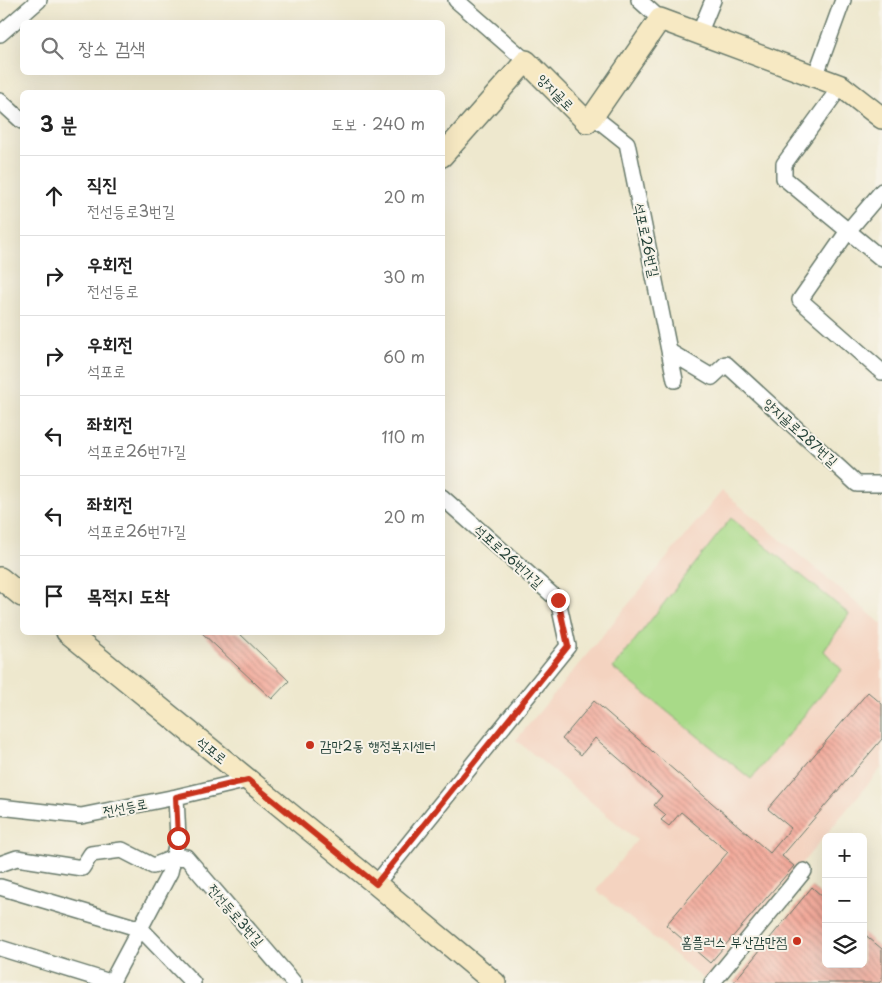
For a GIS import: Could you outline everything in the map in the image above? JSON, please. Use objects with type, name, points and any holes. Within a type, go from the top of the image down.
[{"type":"street","points":[[0,34],[39,0]]},
{"type":"street","points":[[456,0],[526,61]]},
{"type":"street","points":[[639,0],[660,19],[841,86],[882,118]]},
{"type":"street","points":[[699,34],[713,0]]},
{"type":"street","points":[[815,77],[843,0]]},
{"type":"street","name":"양지골로","points":[[445,153],[526,61],[587,122],[660,19]]},
{"type":"street","points":[[841,86],[784,164],[784,178],[882,259]]},
{"type":"street","points":[[0,101],[20,120]]},
{"type":"street","name":"석포로26번길","points":[[593,116],[627,143],[675,380]]},
{"type":"street","points":[[882,190],[848,231],[800,300],[882,372]]},
{"type":"street","name":"양지골로287번길","points":[[670,352],[712,377],[726,364],[857,484],[882,484]]},
{"type":"street","name":"석포로26번가길","points":[[376,884],[568,646],[558,600],[445,500]]},
{"type":"street","points":[[0,578],[20,594]]},
{"type":"street","name":"석포로","points":[[71,635],[495,983]]},
{"type":"street","name":"전선등로","points":[[0,807],[81,816],[248,780]]},
{"type":"street","points":[[0,948],[112,982],[170,872],[178,838],[176,797]]},
{"type":"street","points":[[0,864],[17,858],[82,868],[91,854],[122,850],[153,866],[173,858]]},
{"type":"street","name":"전선등로3번길","points":[[173,858],[186,858],[294,983]]},
{"type":"street","points":[[712,983],[804,871]]},
{"type":"street","points":[[0,887],[141,929],[193,983]]},
{"type":"shaded area","points":[[722,491],[882,624],[882,767],[827,833],[822,833],[822,839],[705,980],[596,890],[637,840],[516,740]]},
{"type":"green space","points":[[731,518],[849,614],[824,651],[842,670],[751,779],[613,668]]},
{"type":"building","points":[[204,635],[241,635],[289,681],[272,699]]},
{"type":"building","points":[[868,692],[882,704],[882,739],[782,856],[794,866],[710,963],[666,925],[728,852],[681,812],[669,826],[661,820],[666,815],[654,805],[662,796],[595,738],[581,755],[562,739],[594,701],[770,853],[791,828],[768,809]]},
{"type":"building","name":"홈플러스 부산감만점","points":[[812,887],[822,896],[822,968],[867,968],[867,936],[882,949],[882,980],[879,983],[733,983]]},
{"type":"place","name":"감만2동 행정복지센터","points":[[310,745]]},
{"type":"place","name":"홈플러스 부산감만점","points":[[797,941]]},
{"type":"route","points":[[178,838],[176,797],[248,780],[376,884],[568,646],[558,600]]}]
